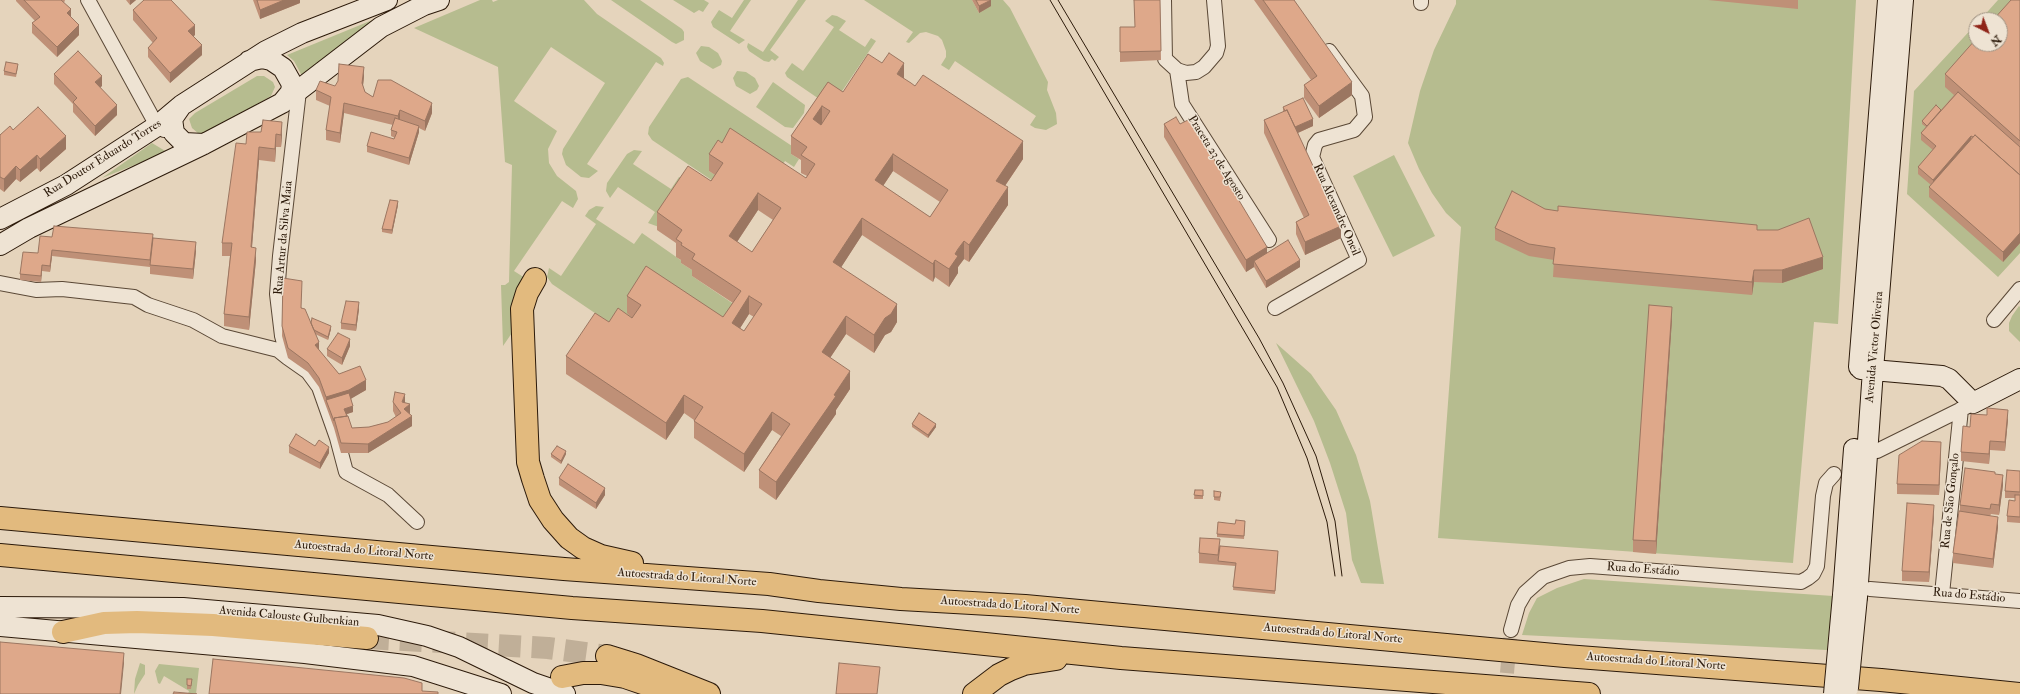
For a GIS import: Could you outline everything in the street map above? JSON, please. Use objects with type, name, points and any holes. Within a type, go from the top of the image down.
[{"type":"highway","points":[[535,279],[522,309],[528,462],[540,500],[553,520],[569,538],[583,548],[601,556],[628,562],[769,584]]},
{"type":"highway","name":"Autoestrada do Litoral Norte","points":[[0,518],[564,569],[769,584],[819,591],[901,599],[1025,606],[1565,656],[1881,680],[2020,694]]},
{"type":"highway","points":[[0,554],[572,608],[762,621],[1121,658],[1590,694]]},
{"type":"highway","points":[[62,632],[104,623],[137,622],[213,625],[367,638]]},
{"type":"highway","points":[[607,656],[636,665],[709,694]]},
{"type":"highway","points":[[974,694],[999,675],[1024,664],[1055,659],[1121,658]]},
{"type":"highway","points":[[564,685],[583,673],[601,673],[625,677],[675,694]]},
{"type":"highway","points":[[1881,680],[2020,680]]},
{"type":"main road","name":"Rua Doutor Eduardo Torres","points":[[0,219],[66,185],[158,126],[182,105],[247,62],[302,33],[387,0]]},
{"type":"main road","name":"Rua Doutor Eduardo Torres","points":[[0,245],[29,228],[204,144],[282,103],[381,27],[439,0]]},
{"type":"main road","name":"Avenida Victor Oliveira","points":[[1848,694],[1857,594],[1866,370],[1888,0]]},
{"type":"main road","name":"Avenida Victor Oliveira","points":[[1866,370],[1903,0]]},
{"type":"main road","name":"Rua Doutor Eduardo Torres","points":[[247,62],[262,58],[271,60],[283,68],[292,84],[291,92],[282,103]]},
{"type":"main road","name":"Rua Doutor Eduardo Torres","points":[[182,105],[172,119],[172,126],[174,133],[184,143]]},
{"type":"main road","points":[[184,143],[204,144]]},
{"type":"main road","name":"Rua Doutor Eduardo Torres","points":[[0,237],[29,228]]},
{"type":"main road","points":[[1866,370],[1942,376],[1949,379],[1967,406],[2018,383]]},
{"type":"main road","name":"Avenida Victor Oliveira","points":[[1834,694],[1857,594]]},
{"type":"main road","name":"Avenida Calouste Gulbenkian","points":[[0,607],[183,608],[378,625],[427,636],[459,647],[533,682],[564,685]]},
{"type":"main road","points":[[0,626],[305,654],[413,666],[501,694]]},
{"type":"street","points":[[88,0],[158,126],[184,143]]},
{"type":"street","points":[[1164,0],[1165,59],[1177,70],[1186,73],[1196,72],[1204,67],[1216,53],[1218,46],[1214,0]]},
{"type":"street","name":"Rua Alexandre Oneil","points":[[1276,308],[1359,260],[1312,157],[1315,145],[1319,140],[1338,134],[1348,134],[1360,124],[1365,117],[1362,96],[1320,38]]},
{"type":"street","name":"Praceta 23 de Agosto","points":[[1177,70],[1182,104],[1268,240]]},
{"type":"street","name":"Rua Artur da Silva Maia","points":[[288,358],[282,336],[278,294],[280,256],[299,91]]},
{"type":"street","points":[[0,283],[36,290],[62,289],[134,297],[148,305],[193,320],[222,336],[278,350],[308,372],[319,387],[337,438],[346,472],[388,495],[417,522]]},
{"type":"street","points":[[1994,320],[2020,289]]},
{"type":"street","points":[[1877,451],[1967,406]]},
{"type":"street","name":"Rua de São Gonçalo","points":[[1942,594],[1967,406]]},
{"type":"street","name":"Rua do Estádio","points":[[1511,630],[1518,605],[1525,593],[1543,577],[1569,568],[1590,566],[1796,582],[1808,578],[1813,574],[1817,566],[1823,496],[1826,483],[1834,474]]},
{"type":"street","name":"Rua do Estádio","points":[[1857,594],[1942,594],[2020,601]]},
{"type":"green space","points":[[480,0],[492,0],[493,2],[498,0],[584,0],[597,14],[661,58],[664,63],[663,66],[656,62],[587,164],[598,171],[589,178],[581,177],[566,165],[562,154],[563,149],[605,83],[551,47],[514,101],[557,131],[548,149],[549,163],[557,176],[576,191],[578,199],[573,208],[562,201],[514,271],[525,278],[516,327],[503,346],[501,285],[505,285],[509,282],[512,165],[505,162],[498,67],[414,28]]},
{"type":"green space","points":[[611,0],[640,0],[682,29],[684,32],[684,40],[676,44],[672,42]]},
{"type":"green space","points":[[673,0],[704,0],[709,3],[703,12],[699,10],[694,13]]},
{"type":"green space","points":[[744,0],[751,0],[730,31],[745,40],[739,44],[713,27],[711,22],[719,10],[732,18]]},
{"type":"green space","points":[[798,0],[806,0],[770,50],[779,57],[775,61],[772,59],[769,62],[764,61],[749,51],[747,47],[748,43],[763,52]]},
{"type":"green space","points":[[864,0],[972,0],[979,13],[988,0],[1003,0],[1010,8],[1048,82],[1047,90],[1056,113],[1057,124],[1046,130],[1035,128],[1030,125],[1036,116],[955,61],[949,70],[941,65],[946,57],[946,51],[942,40],[938,36],[926,32],[920,33],[909,43],[906,42],[913,32]]},
{"type":"green space","points":[[1456,0],[1856,0],[1838,324],[1814,322],[1793,563],[1438,538],[1461,227],[1446,213],[1432,193],[1419,169],[1408,143],[1420,91],[1434,50],[1456,4]]},
{"type":"green space","points":[[1998,0],[2020,0],[2020,253],[1998,277],[1907,194],[1914,91],[1968,33],[1968,52],[2008,52],[2008,12],[1987,12]]},
{"type":"green space","points":[[392,12],[302,76],[294,61],[287,55]]},
{"type":"green space","points":[[832,15],[846,21],[839,30],[865,47],[871,38],[876,41],[834,103],[825,103],[787,77],[785,73],[792,63],[803,71],[834,27],[825,21]]},
{"type":"green space","points":[[701,46],[709,47],[718,53],[722,61],[721,65],[713,69],[700,61],[696,53]]},
{"type":"green space","points":[[737,71],[746,72],[755,78],[759,86],[757,90],[750,94],[736,86],[733,78]]},
{"type":"green space","points":[[257,76],[264,76],[273,82],[275,87],[271,96],[206,134],[199,134],[192,128],[189,119],[195,113]]},
{"type":"green space","points":[[688,77],[795,148],[791,154],[799,159],[794,167],[785,161],[781,167],[709,171],[723,180],[713,181],[652,140],[648,134],[649,127],[681,79]]},
{"type":"green space","points":[[773,82],[805,105],[804,113],[793,128],[785,127],[756,107]]},
{"type":"green space","points":[[152,143],[167,152],[102,178]]},
{"type":"green space","points":[[634,150],[642,151],[633,164],[671,189],[679,177],[682,178],[659,227],[648,223],[655,212],[618,187],[610,198],[606,191],[607,183],[627,154]]},
{"type":"green space","points":[[1394,155],[1435,236],[1393,257],[1353,176]]},
{"type":"green space","points":[[596,206],[604,207],[596,219],[634,244],[642,233],[695,272],[692,276],[741,309],[723,335],[641,323],[617,328],[552,284],[547,277],[549,268],[561,276],[596,224],[585,216],[589,210]]},
{"type":"green space","points":[[2019,306],[2020,342],[2009,331],[2009,323]]},
{"type":"green space","points":[[1276,343],[1311,374],[1336,410],[1356,455],[1370,501],[1384,584],[1361,583],[1352,560],[1346,513],[1330,463],[1314,421]]},
{"type":"green space","points":[[1584,579],[1833,596],[1827,650],[1522,635],[1529,613],[1537,598],[1557,588]]},
{"type":"green space","points":[[140,663],[145,665],[145,674],[134,694],[135,679]]},
{"type":"green space","points":[[159,664],[199,668],[196,694],[188,694],[189,691],[164,676],[160,684],[158,683],[155,671]]},
{"type":"building","points":[[24,0],[61,0],[71,9],[67,13],[79,25],[57,47],[32,23],[40,17]]},
{"type":"building","points":[[144,0],[171,0],[195,25],[188,31],[202,45],[170,73],[148,48],[157,38],[133,10]]},
{"type":"building","points":[[257,0],[284,0],[260,10]]},
{"type":"building","points":[[976,0],[991,0],[979,6]]},
{"type":"building","points":[[1134,0],[1160,0],[1161,51],[1120,52],[1120,27],[1135,27]]},
{"type":"building","points":[[1263,0],[1294,0],[1352,82],[1319,106],[1304,85],[1317,76]]},
{"type":"building","points":[[2011,0],[2020,0],[2020,141],[1945,74],[1968,48],[1968,52],[2008,52],[2008,12],[2000,12]]},
{"type":"building","points":[[78,51],[102,76],[95,82],[117,105],[95,126],[73,102],[77,98],[54,74]]},
{"type":"building","points":[[889,53],[904,63],[897,74],[915,86],[923,75],[1023,141],[996,181],[1008,187],[969,245],[964,241],[958,249],[955,254],[958,256],[949,269],[935,260],[933,264],[862,218],[833,262],[897,304],[891,314],[885,318],[874,335],[846,316],[822,352],[850,371],[834,395],[836,396],[776,482],[759,470],[790,424],[772,412],[744,454],[694,421],[703,407],[684,395],[666,423],[566,356],[595,313],[609,322],[618,308],[632,318],[641,305],[627,296],[646,266],[723,317],[741,291],[692,259],[695,254],[681,245],[682,243],[676,239],[682,230],[657,212],[688,166],[711,181],[723,163],[709,154],[718,140],[722,143],[730,128],[806,178],[815,164],[801,155],[807,147],[791,136],[828,82],[843,92],[868,54],[882,63]],"holes":[[[822,106],[830,111],[821,125],[813,119]],[[893,154],[948,190],[930,217],[875,180]],[[758,193],[781,208],[752,252],[729,236]],[[749,296],[762,304],[744,331],[732,323]]]},
{"type":"building","points":[[6,62],[18,64],[16,74],[4,71]]},
{"type":"building","points":[[339,64],[364,67],[362,83],[365,92],[373,97],[378,80],[391,80],[432,103],[425,121],[400,110],[398,116],[344,103],[340,133],[326,130],[331,97],[316,90],[320,81],[335,86],[338,81]]},
{"type":"building","points":[[1958,92],[2020,147],[2020,175],[1975,135],[1973,137],[1971,136],[1933,180],[1918,167],[1936,146],[1921,133]]},
{"type":"building","points":[[1303,98],[1313,119],[1295,127],[1287,110],[1285,111],[1283,107]]},
{"type":"building","points":[[1936,105],[1941,110],[1927,126],[1922,121]]},
{"type":"building","points":[[38,107],[66,136],[40,159],[37,155],[20,170],[16,166],[4,179],[0,177],[0,135],[10,126],[13,130]]},
{"type":"building","points":[[1287,110],[1341,226],[1305,242],[1296,222],[1309,215],[1264,120]]},
{"type":"building","points":[[1176,117],[1180,124],[1190,119],[1267,247],[1246,260],[1164,124]]},
{"type":"building","points":[[395,118],[419,126],[409,158],[367,146],[371,132],[394,139],[397,132],[391,130]]},
{"type":"building","points":[[263,120],[282,122],[281,135],[276,134],[275,149],[259,147],[251,247],[256,248],[249,317],[224,314],[232,243],[222,243],[236,143],[246,144],[247,132],[261,132]]},
{"type":"building","points":[[1975,135],[2020,175],[2020,233],[2003,252],[1929,187]]},
{"type":"building","points":[[1512,191],[1545,209],[1558,211],[1558,206],[1757,225],[1757,230],[1778,230],[1809,218],[1823,257],[1782,270],[1754,270],[1752,282],[1553,264],[1555,248],[1529,244],[1495,228]]},
{"type":"building","points":[[390,200],[398,201],[392,230],[382,229]]},
{"type":"building","points":[[54,226],[153,234],[150,260],[52,250],[50,266],[42,265],[41,276],[20,274],[23,252],[38,253],[40,236],[52,237]]},
{"type":"building","points":[[153,238],[196,242],[193,269],[150,265]]},
{"type":"building","points":[[1288,240],[1300,260],[1266,281],[1254,261]]},
{"type":"building","points":[[283,278],[302,281],[301,308],[305,309],[319,342],[315,345],[339,374],[360,366],[366,380],[349,390],[326,397],[319,378],[308,363],[288,348],[282,326]]},
{"type":"building","points":[[346,301],[359,302],[356,325],[341,323]]},
{"type":"building","points":[[1649,305],[1672,307],[1656,541],[1633,540]]},
{"type":"building","points":[[312,318],[331,326],[328,337],[314,330],[311,323]]},
{"type":"building","points":[[338,333],[350,339],[342,358],[327,349]]},
{"type":"building","points":[[395,392],[405,394],[402,402],[410,404],[404,409],[412,416],[368,444],[341,443],[334,418],[348,416],[352,428],[369,427],[388,422],[401,413],[393,402]]},
{"type":"building","points":[[349,393],[353,406],[344,409],[347,416],[334,418],[334,421],[326,400]]},
{"type":"building","points":[[1987,408],[2008,410],[2005,442],[1990,441],[1989,454],[1961,452],[1963,426],[1970,427],[1971,414],[1987,415]]},
{"type":"building","points":[[919,413],[936,424],[928,435],[912,424]]},
{"type":"building","points":[[296,434],[315,446],[319,440],[329,447],[320,463],[289,446]]},
{"type":"building","points":[[1922,441],[1941,442],[1939,485],[1897,484],[1899,455]]},
{"type":"building","points":[[557,446],[566,451],[561,461],[551,454]]},
{"type":"building","points":[[568,464],[605,488],[596,503],[559,478]]},
{"type":"building","points":[[1965,468],[1995,472],[1995,474],[2003,475],[1999,505],[1991,504],[1990,509],[1960,505]]},
{"type":"building","points":[[2007,470],[2020,471],[2020,492],[2005,491]]},
{"type":"building","points":[[1195,490],[1203,490],[1203,496],[1194,495]]},
{"type":"building","points":[[1214,491],[1221,492],[1220,497],[1214,497]]},
{"type":"building","points":[[2015,495],[2020,495],[2020,517],[2007,516],[2009,500],[2015,501]]},
{"type":"building","points":[[1907,503],[1934,505],[1929,572],[1902,571]]},
{"type":"building","points":[[1959,511],[1998,517],[1993,559],[1953,553]]},
{"type":"building","points":[[1236,520],[1245,521],[1244,536],[1217,534],[1218,522],[1235,524]]},
{"type":"building","points":[[1200,538],[1220,539],[1218,555],[1199,553]]},
{"type":"building","points":[[1220,546],[1278,551],[1275,591],[1233,587],[1236,563],[1218,561]]},
{"type":"building","points":[[0,642],[124,653],[120,694],[0,694]]},
{"type":"building","points":[[213,659],[404,678],[422,683],[422,691],[438,692],[438,694],[209,694]]},
{"type":"building","points":[[839,663],[880,667],[877,694],[836,694]]},
{"type":"building","points":[[187,679],[192,679],[191,686],[187,685]]},
{"type":"building","points":[[174,692],[197,694],[173,694]]},
{"type":"tunnel","points":[[1505,694],[1511,630]]},
{"type":"tunnel","points":[[367,638],[548,648],[607,656]]},
{"type":"tram line","points":[[1050,0],[1277,387],[1307,458],[1327,522],[1335,576]]},
{"type":"tram line","points":[[1058,0],[1259,338],[1283,383],[1316,456],[1335,521],[1342,576]]}]
